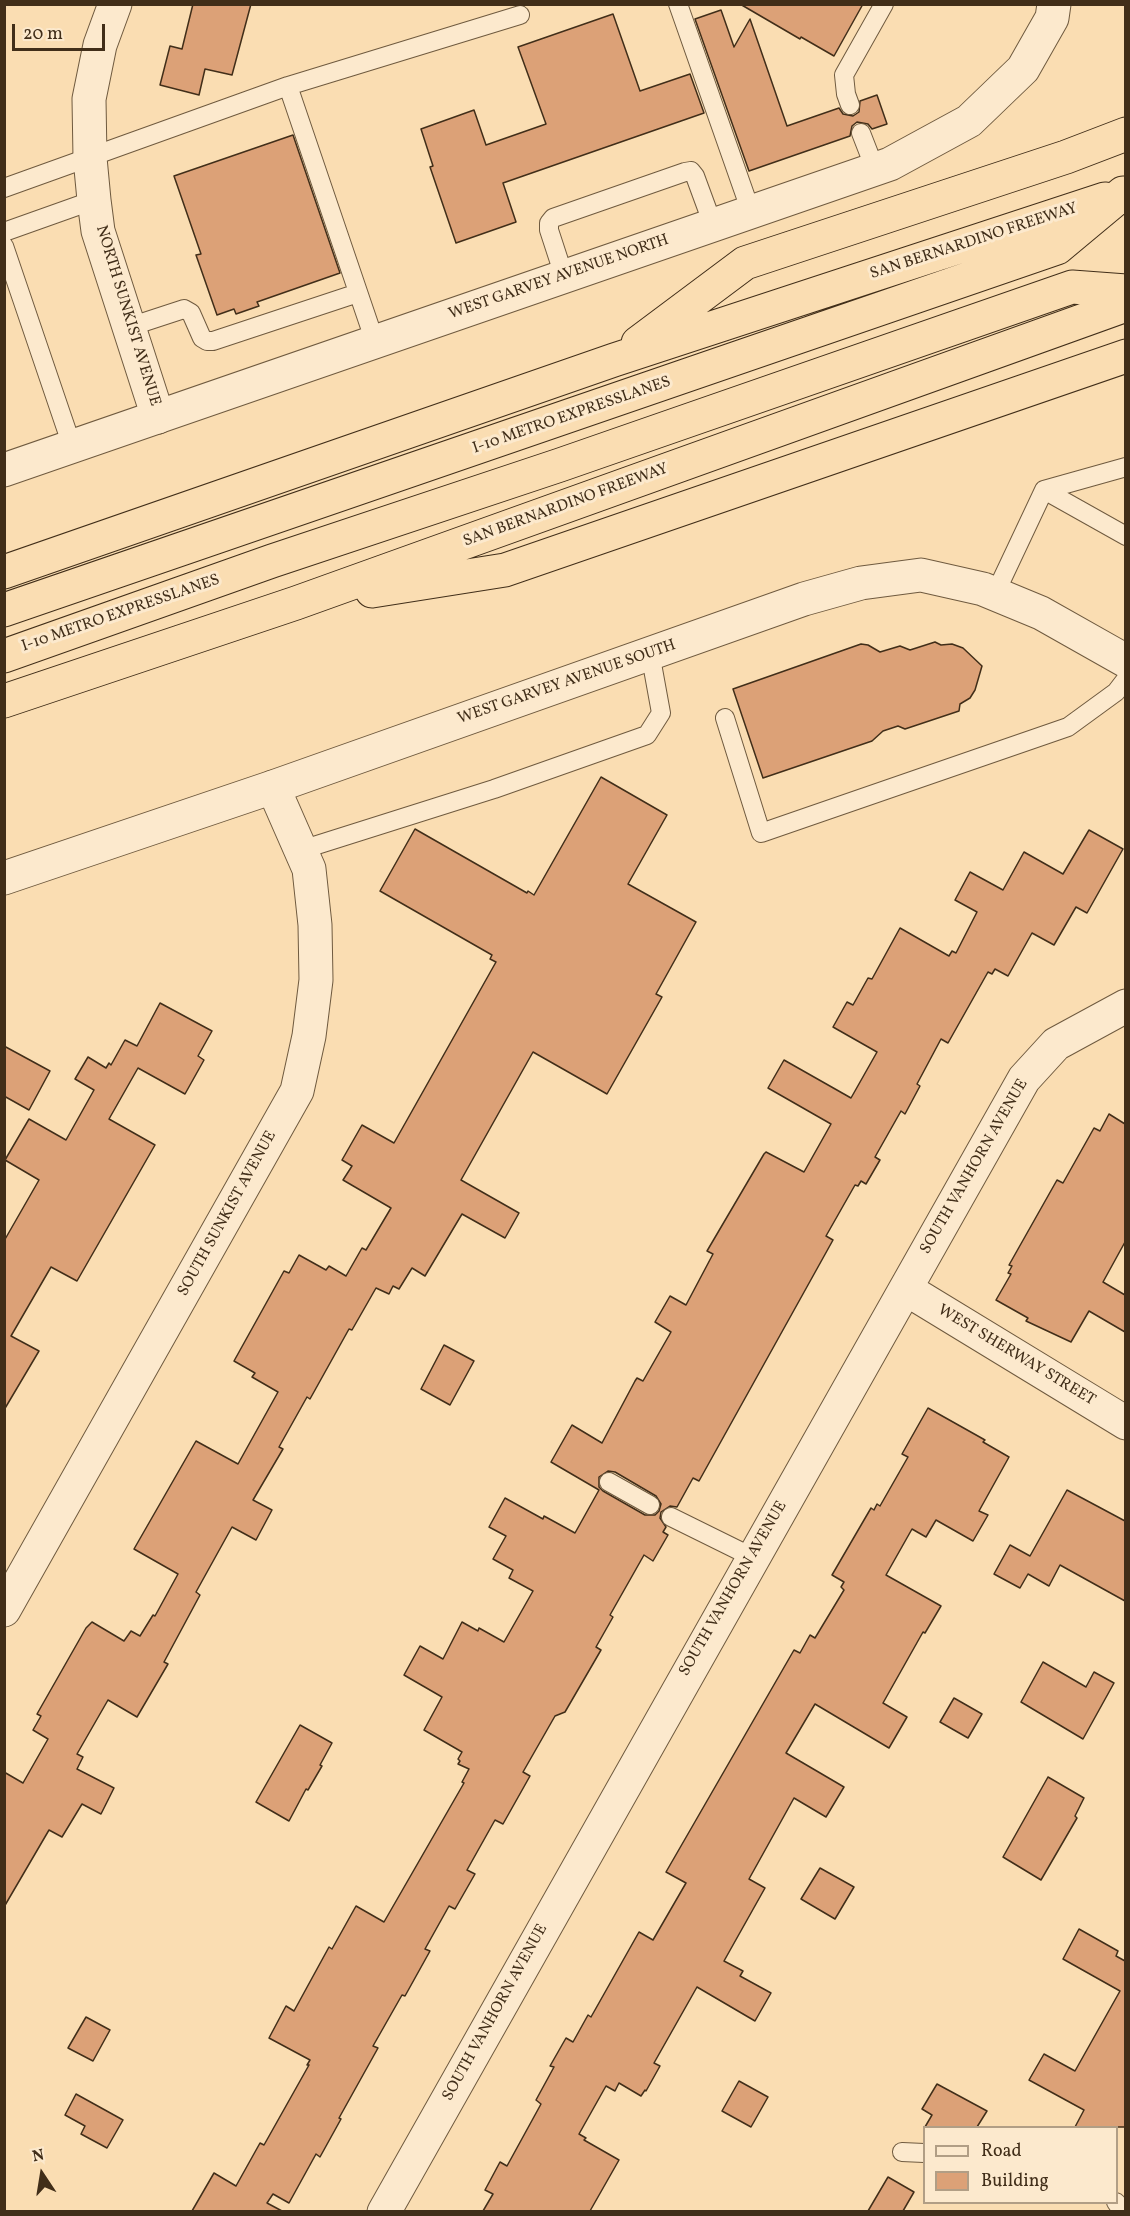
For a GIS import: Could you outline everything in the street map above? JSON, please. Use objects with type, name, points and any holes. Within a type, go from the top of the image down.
[{"type":"highway","points":[[614,360],[745,263],[1066,157],[1125,134]]},
{"type":"highway","name":"SAN BERNARDINO FREEWAY","points":[[4,572],[614,360],[1124,192]]},
{"type":"highway","name":"I-10 METRO EXPRESSLANES","points":[[4,610],[1057,248],[1124,192]]},
{"type":"highway","name":"I-10 METRO EXPRESSLANES","points":[[4,656],[272,561],[560,465],[1072,287],[1125,291]]},
{"type":"highway","name":"SAN BERNARDINO FREEWAY","points":[[4,701],[296,603],[1125,305]]},
{"type":"highway","points":[[296,603],[505,570],[1125,356]]},
{"type":"street","name":"NORTH SUNKIST AVENUE","points":[[115,4],[100,45],[89,99],[90,158],[94,200],[98,231],[158,417]]},
{"type":"street","name":"WEST GARVEY AVENUE NORTH","points":[[4,470],[890,164],[969,121],[1023,69],[1052,18],[1054,4]]},
{"type":"street","name":"WEST GARVEY AVENUE SOUTH","points":[[4,878],[273,787],[804,599],[861,583],[921,575],[982,589],[1041,613],[1125,661]]},
{"type":"street","name":"SOUTH SUNKIST AVENUE","points":[[4,1610],[297,1091],[309,1036],[316,980],[315,925],[309,869],[273,787]]},
{"type":"street","name":"SOUTH VANHORN AVENUE","points":[[384,2211],[1024,1079],[1056,1044],[1125,1005]]},
{"type":"street","name":"WEST SHERWAY STREET","points":[[906,1289],[1125,1423]]},
{"type":"lane","points":[[678,4],[751,212]]},
{"type":"lane","points":[[850,105],[844,75],[884,4]]},
{"type":"lane","points":[[4,188],[288,86],[520,15]]},
{"type":"lane","points":[[288,86],[375,342]]},
{"type":"lane","points":[[861,133],[875,170]]},
{"type":"lane","points":[[564,276],[549,230],[549,224],[553,218],[685,171],[691,171],[695,176],[713,225]]},
{"type":"lane","points":[[4,232],[94,200]]},
{"type":"lane","points":[[4,246],[72,446]]},
{"type":"lane","points":[[129,327],[184,309],[191,313],[202,338],[213,342],[358,293]]},
{"type":"lane","points":[[995,594],[1044,490],[1125,467]]},
{"type":"lane","points":[[1044,490],[1125,536]]},
{"type":"lane","points":[[301,850],[494,789],[647,735],[661,713],[653,669],[647,655]]},
{"type":"lane","points":[[725,718],[761,833],[1068,727],[1116,692],[1125,679]]},
{"type":"lane","points":[[609,1482],[650,1506]]},
{"type":"lane","points":[[671,1517],[752,1557]]},
{"type":"lane","points":[[902,2152],[923,2153]]},
{"type":"building","points":[[193,4],[251,4],[232,75],[205,69],[199,95],[160,85],[170,46],[182,49]]},
{"type":"building","points":[[740,4],[863,4],[834,56]]},
{"type":"building","points":[[721,10],[734,47],[750,19],[787,126],[839,108],[843,114],[853,116],[859,112],[860,101],[877,95],[887,124],[872,129],[868,124],[857,122],[852,126],[850,136],[749,171],[695,19]]},
{"type":"building","points":[[613,14],[640,91],[690,74],[704,113],[503,183],[516,222],[456,243],[430,167],[433,166],[421,129],[474,110],[486,145],[546,124],[518,47]]},
{"type":"building","points":[[293,135],[340,273],[257,302],[259,306],[236,314],[234,309],[217,315],[196,255],[201,254],[174,176]]},
{"type":"building","points":[[935,642],[963,648],[982,666],[975,690],[970,698],[960,704],[959,711],[905,729],[898,726],[883,731],[872,741],[763,778],[733,689],[861,644],[880,652],[900,646],[910,650]]},
{"type":"building","points":[[601,777],[667,815],[628,884],[696,922],[656,994],[662,997],[607,1094],[533,1052],[461,1180],[519,1213],[505,1238],[462,1214],[425,1276],[412,1268],[399,1289],[393,1286],[389,1294],[376,1288],[352,1330],[349,1329],[310,1399],[307,1397],[279,1447],[283,1449],[253,1500],[272,1510],[256,1540],[232,1527],[196,1592],[200,1595],[164,1662],[168,1664],[137,1717],[108,1700],[77,1754],[83,1757],[77,1769],[114,1788],[101,1814],[82,1804],[62,1837],[49,1830],[4,1907],[4,1772],[23,1783],[48,1739],[33,1730],[41,1716],[37,1714],[86,1628],[92,1622],[124,1641],[131,1631],[140,1636],[153,1615],[155,1616],[178,1574],[134,1549],[196,1441],[238,1464],[278,1392],[252,1377],[255,1373],[234,1361],[284,1271],[289,1273],[299,1255],[326,1270],[329,1266],[346,1276],[362,1248],[366,1250],[391,1208],[343,1180],[352,1166],[342,1160],[362,1125],[394,1143],[496,962],[490,959],[492,955],[380,891],[415,829],[534,895]]},
{"type":"building","points":[[1089,830],[1123,849],[1087,913],[1076,907],[1054,945],[1032,933],[1008,976],[995,969],[992,974],[988,972],[948,1043],[941,1039],[917,1084],[920,1086],[905,1114],[901,1111],[875,1157],[880,1160],[866,1184],[861,1181],[858,1186],[855,1185],[826,1236],[833,1240],[699,1481],[693,1478],[677,1507],[670,1506],[661,1512],[660,1518],[666,1527],[663,1532],[668,1535],[653,1561],[644,1555],[610,1615],[613,1617],[596,1647],[601,1650],[565,1712],[555,1716],[523,1772],[530,1776],[503,1824],[495,1820],[467,1870],[475,1874],[455,1909],[449,1906],[425,1949],[430,1951],[373,2046],[378,2048],[320,2157],[316,2154],[289,2203],[273,2194],[267,2203],[282,2211],[192,2211],[214,2173],[236,2186],[260,2143],[264,2145],[309,2065],[307,2065],[310,2060],[269,2038],[286,2006],[294,2011],[329,1947],[332,1949],[356,1906],[384,1922],[464,1783],[462,1782],[469,1769],[458,1764],[462,1752],[424,1730],[442,1697],[404,1675],[420,1646],[443,1659],[462,1622],[478,1631],[479,1628],[504,1642],[533,1591],[509,1578],[513,1570],[493,1559],[506,1536],[489,1527],[505,1498],[575,1533],[599,1490],[551,1462],[572,1425],[602,1443],[635,1381],[637,1378],[643,1381],[671,1332],[655,1322],[670,1296],[686,1305],[713,1254],[707,1251],[764,1154],[766,1152],[804,1172],[831,1124],[768,1088],[784,1060],[851,1098],[877,1052],[833,1027],[847,1002],[853,1005],[868,978],[872,979],[900,928],[949,956],[952,951],[956,953],[977,912],[955,900],[970,872],[1003,890],[1024,852],[1063,874]],"holes":[[[608,1471],[615,1472],[656,1496],[661,1504],[659,1511],[655,1515],[645,1515],[603,1491],[599,1487],[599,1477]]]},
{"type":"building","points":[[160,1003],[212,1031],[198,1056],[204,1060],[185,1094],[138,1068],[109,1119],[155,1145],[77,1281],[51,1267],[11,1336],[39,1351],[4,1410],[4,1241],[39,1180],[5,1160],[29,1119],[66,1140],[94,1090],[75,1079],[88,1057],[106,1068],[109,1063],[111,1065],[125,1040],[137,1046]]},
{"type":"building","points":[[4,1046],[50,1071],[29,1110],[4,1096]]},
{"type":"building","points":[[1109,1114],[1125,1124],[1125,1242],[1103,1282],[1125,1295],[1125,1332],[1089,1311],[1071,1342],[1026,1321],[1028,1318],[996,1300],[1011,1274],[1008,1273],[1012,1266],[1009,1265],[1057,1180],[1063,1183],[1094,1128],[1100,1131]]},
{"type":"building","points":[[444,1345],[474,1361],[450,1405],[421,1389]]},
{"type":"building","points":[[928,1408],[985,1440],[983,1442],[1009,1457],[979,1511],[988,1515],[973,1541],[936,1520],[926,1537],[912,1529],[886,1575],[941,1606],[925,1633],[923,1632],[883,1703],[907,1717],[889,1748],[815,1704],[786,1753],[844,1787],[826,1817],[794,1798],[749,1879],[765,1888],[724,1961],[743,1971],[740,1976],[771,1993],[755,2021],[697,1987],[654,2063],[660,2066],[646,2091],[641,2096],[619,2083],[615,2091],[606,2086],[579,2134],[586,2138],[584,2140],[619,2160],[590,2211],[483,2211],[493,2194],[485,2190],[500,2162],[507,2166],[541,2104],[536,2100],[554,2067],[550,2066],[566,2038],[573,2042],[588,2015],[591,2017],[639,1932],[653,1940],[686,1883],[666,1872],[794,1650],[800,1653],[810,1635],[815,1638],[844,1590],[841,1587],[844,1582],[832,1575],[871,1508],[874,1510],[877,1504],[880,1506],[908,1457],[902,1454]]},
{"type":"building","points":[[1067,1490],[1125,1521],[1125,1601],[1060,1565],[1049,1586],[1028,1574],[1020,1588],[994,1574],[1010,1545],[1030,1556]]},
{"type":"building","points":[[1043,1662],[1086,1687],[1094,1672],[1114,1683],[1083,1739],[1021,1702]]},
{"type":"building","points":[[954,1698],[982,1714],[968,1738],[940,1722]]},
{"type":"building","points":[[300,1725],[332,1743],[320,1765],[322,1766],[308,1790],[306,1789],[289,1821],[256,1802]]},
{"type":"building","points":[[1048,1777],[1084,1798],[1075,1816],[1077,1818],[1041,1880],[1003,1857]]},
{"type":"building","points":[[820,1868],[854,1887],[835,1919],[801,1899]]},
{"type":"building","points":[[1079,1929],[1118,1951],[1116,1956],[1125,1961],[1125,2127],[1076,2126],[1084,2110],[1029,2080],[1044,2054],[1075,2071],[1120,1991],[1063,1959]]},
{"type":"building","points":[[86,2017],[110,2030],[93,2061],[68,2048]]},
{"type":"building","points":[[739,2081],[768,2097],[751,2127],[722,2111]]},
{"type":"building","points":[[937,2084],[987,2111],[978,2126],[926,2126],[932,2115],[922,2109]]},
{"type":"building","points":[[76,2094],[123,2120],[107,2148],[81,2134],[85,2126],[65,2115]]},
{"type":"building","points":[[888,2177],[914,2192],[903,2211],[868,2211]]}]
